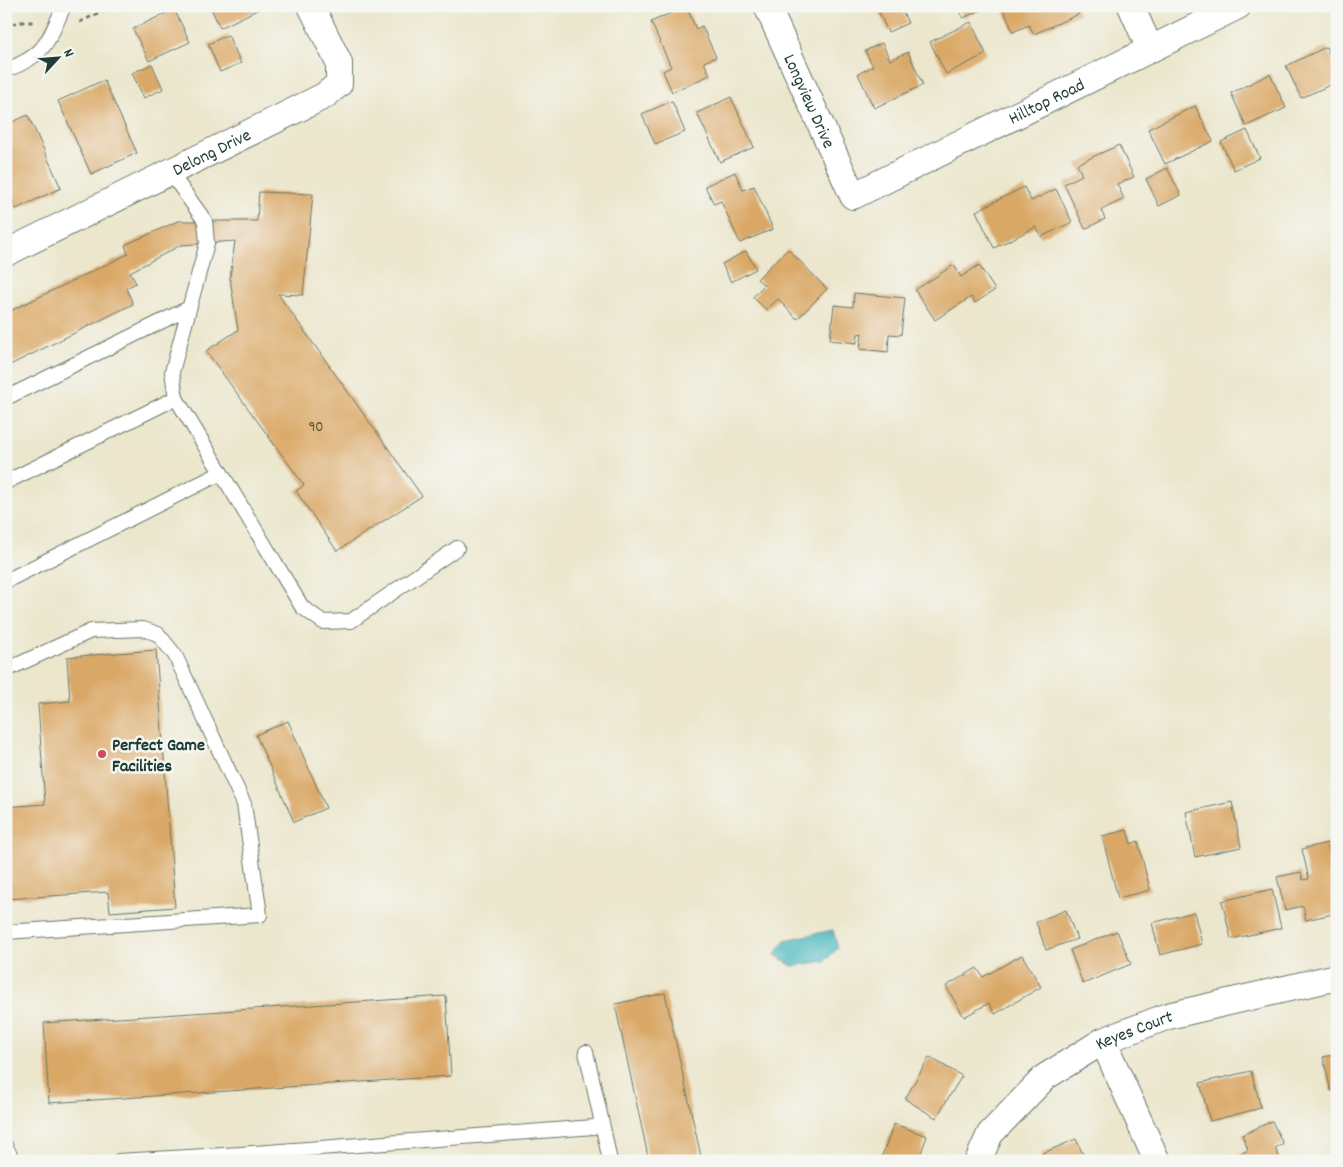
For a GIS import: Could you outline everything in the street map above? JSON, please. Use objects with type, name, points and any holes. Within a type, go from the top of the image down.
[{"type":"street","name":"Delong Drive","points":[[6,253],[324,96],[339,84],[340,63],[311,6]]},
{"type":"street","name":"Longview Drive","points":[[766,6],[853,196]]},
{"type":"street","points":[[1131,6],[1150,49]]},
{"type":"street","name":"Hilltop Road","points":[[853,196],[1238,6]]},
{"type":"street","name":"Keyes Court","points":[[978,1161],[990,1134],[1045,1077],[1103,1041],[1168,1016],[1337,977]]},
{"type":"street","points":[[1103,1041],[1158,1161]]},
{"type":"lane","points":[[6,70],[33,58],[46,45],[64,6]]},
{"type":"lane","points":[[170,172],[205,220],[207,243],[172,372],[176,398],[302,607],[323,622],[351,621],[457,548]]},
{"type":"lane","points":[[6,398],[189,308]]},
{"type":"lane","points":[[6,482],[176,398]]},
{"type":"lane","points":[[6,580],[221,473]]},
{"type":"lane","points":[[6,670],[91,631],[143,629],[158,634],[175,654],[244,804],[260,915],[6,932]]},
{"type":"lane","points":[[586,1052],[610,1161]]},
{"type":"lane","points":[[119,1161],[241,1158],[594,1127],[602,1123]]},
{"type":"lane","points":[[6,1147],[14,1161]]},
{"type":"water","points":[[833,930],[838,948],[825,961],[792,966],[775,955],[785,940]]},
{"type":"building","points":[[210,6],[265,6],[220,28]]},
{"type":"building","points":[[641,6],[653,6],[643,11]]},
{"type":"building","points":[[686,6],[696,29],[702,26],[716,57],[704,62],[710,75],[672,92],[663,71],[671,67],[651,22]]},
{"type":"building","points":[[841,6],[857,6],[843,12]]},
{"type":"building","points":[[880,6],[900,6],[908,23],[888,32],[877,8]]},
{"type":"building","points":[[958,6],[990,6],[963,18]]},
{"type":"building","points":[[1002,6],[1076,6],[1079,14],[1034,34],[1029,25],[1013,32]]},
{"type":"building","points":[[174,9],[190,42],[149,61],[133,29]]},
{"type":"building","points":[[971,22],[986,54],[946,74],[930,42]]},
{"type":"building","points":[[228,35],[241,63],[220,72],[208,44]]},
{"type":"building","points":[[882,43],[890,60],[908,52],[923,85],[874,108],[858,74],[873,66],[865,51]]},
{"type":"building","points":[[1326,47],[1337,69],[1337,82],[1301,98],[1286,66]]},
{"type":"building","points":[[152,64],[163,89],[144,98],[132,73]]},
{"type":"building","points":[[1270,74],[1286,108],[1246,126],[1231,93]]},
{"type":"building","points":[[104,80],[137,153],[91,174],[58,101]]},
{"type":"building","points":[[731,97],[754,147],[720,162],[697,113]]},
{"type":"building","points":[[672,101],[685,132],[655,144],[642,114]]},
{"type":"building","points":[[1195,106],[1213,141],[1165,164],[1148,129]]},
{"type":"building","points":[[28,115],[61,188],[16,209],[6,188],[6,125]]},
{"type":"building","points":[[1247,130],[1260,158],[1234,170],[1221,142]]},
{"type":"building","points":[[1119,145],[1134,177],[1117,184],[1124,199],[1101,210],[1105,219],[1085,229],[1064,184],[1082,175],[1077,164]]},
{"type":"building","points":[[1167,168],[1181,195],[1159,206],[1146,179]]},
{"type":"building","points":[[735,172],[743,190],[754,186],[773,229],[740,243],[721,201],[714,204],[705,186]]},
{"type":"building","points":[[1024,187],[1031,201],[1056,189],[1072,222],[1041,237],[1036,227],[994,248],[976,211]]},
{"type":"building","points":[[259,192],[313,194],[303,295],[278,294],[422,496],[337,551],[296,491],[304,485],[206,351],[238,330],[230,278],[235,241],[181,245],[130,272],[136,283],[126,288],[133,304],[6,367],[6,313],[128,254],[125,245],[178,221],[257,221]]},
{"type":"building","points":[[788,249],[827,289],[797,319],[778,299],[766,310],[753,297],[764,285],[757,279]]},
{"type":"building","points":[[746,251],[756,269],[731,282],[722,264]]},
{"type":"building","points":[[954,265],[961,277],[979,265],[995,290],[975,303],[971,297],[935,320],[915,290]]},
{"type":"building","points":[[854,293],[905,298],[901,335],[889,334],[888,352],[860,349],[862,333],[858,334],[857,343],[830,340],[834,305],[853,307]]},
{"type":"building","name":"Perfect Game Facilities","points":[[156,650],[175,907],[110,912],[108,892],[6,899],[6,807],[45,804],[38,704],[70,701],[67,657]]},
{"type":"building","points":[[288,721],[326,808],[294,822],[256,735]]},
{"type":"building","points":[[1232,802],[1241,847],[1195,857],[1186,812]]},
{"type":"building","points":[[1127,830],[1131,844],[1138,841],[1150,890],[1118,898],[1102,836]]},
{"type":"building","points":[[1327,843],[1335,874],[1337,873],[1337,913],[1306,920],[1303,906],[1285,910],[1277,877],[1301,872],[1303,880],[1309,879],[1302,849]]},
{"type":"building","points":[[1272,889],[1281,928],[1231,939],[1222,901]]},
{"type":"building","points":[[1066,910],[1077,939],[1046,950],[1036,922]]},
{"type":"building","points":[[1194,912],[1202,944],[1160,955],[1152,923]]},
{"type":"building","points":[[1117,931],[1131,964],[1083,984],[1070,950]]},
{"type":"building","points":[[1022,955],[1041,987],[995,1014],[989,1003],[964,1017],[946,986],[977,968],[983,977]]},
{"type":"building","points":[[665,993],[702,1161],[649,1161],[615,1004]]},
{"type":"building","points":[[446,996],[451,1076],[49,1103],[44,1023]]},
{"type":"building","points":[[1337,1054],[1337,1090],[1331,1091],[1323,1057]]},
{"type":"building","points":[[929,1057],[962,1076],[936,1118],[905,1099]]},
{"type":"building","points":[[1251,1071],[1261,1108],[1210,1121],[1200,1083]]},
{"type":"building","points":[[1272,1121],[1283,1144],[1275,1148],[1281,1161],[1235,1161],[1234,1157],[1248,1150],[1242,1135]]},
{"type":"building","points":[[894,1124],[927,1136],[918,1161],[880,1161]]},
{"type":"building","points":[[1076,1139],[1086,1161],[1044,1161],[1041,1154]]},
{"type":"place","name":"Perfect Game Facilities","points":[[102,754]]}]
